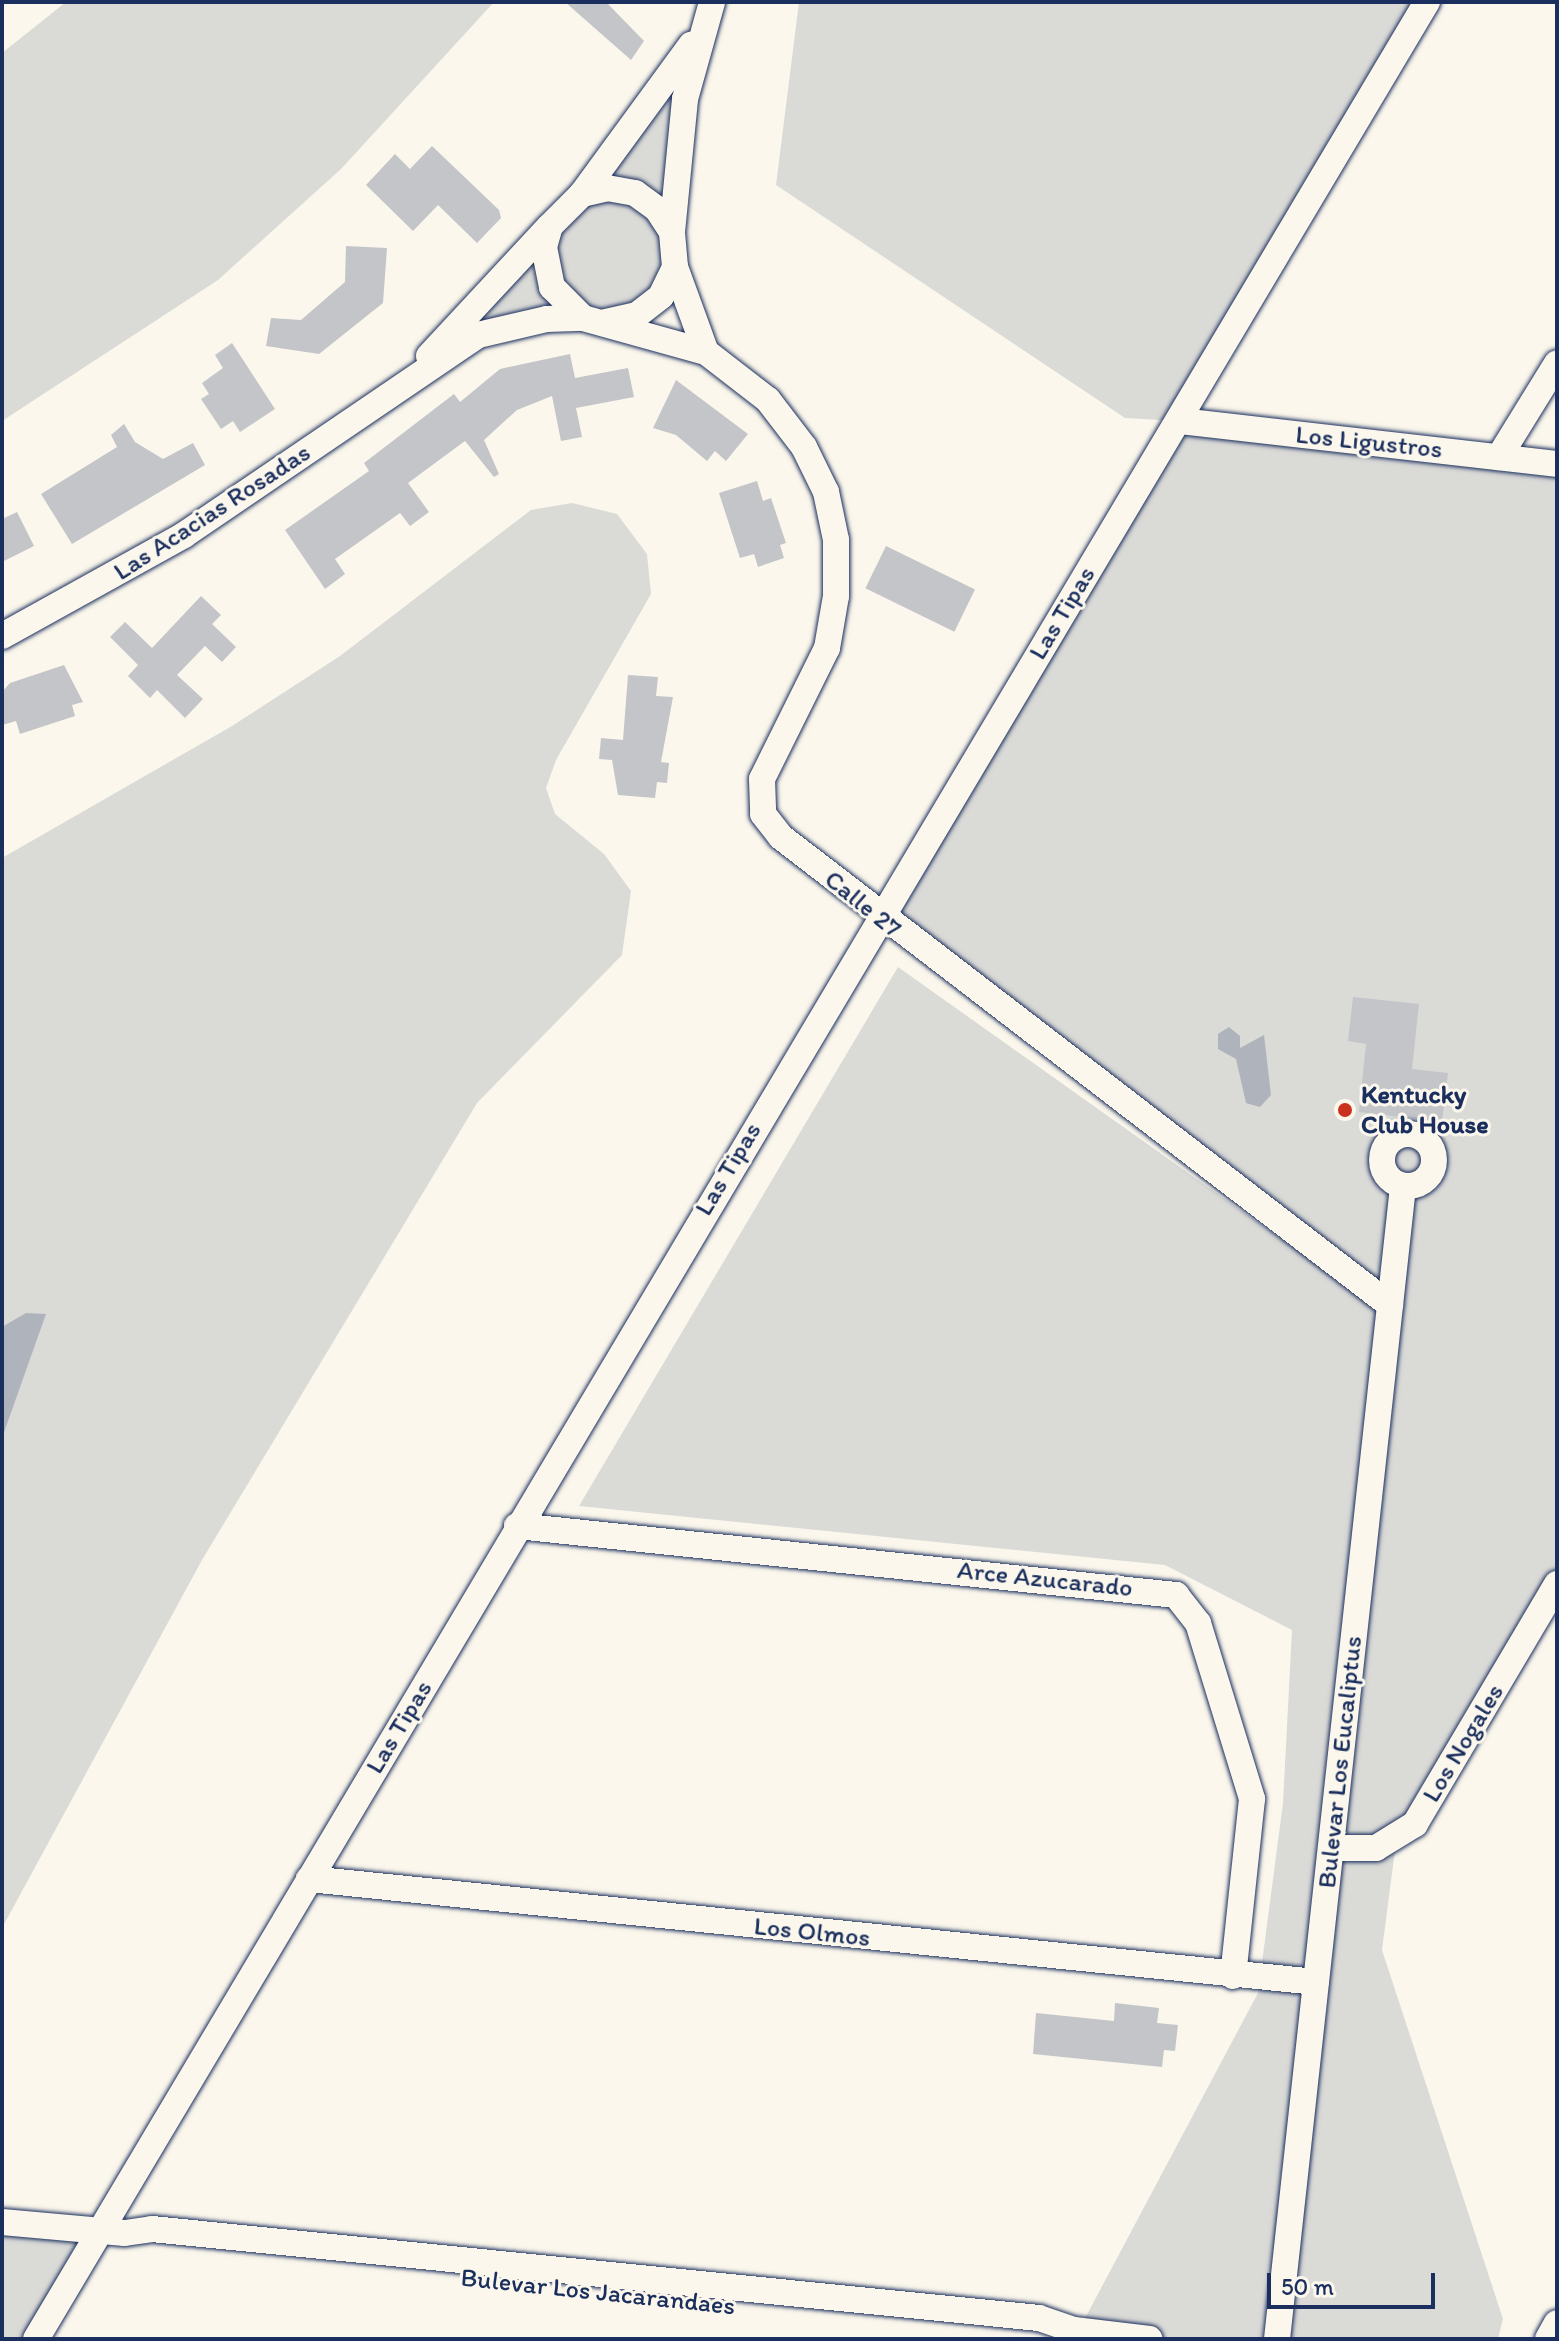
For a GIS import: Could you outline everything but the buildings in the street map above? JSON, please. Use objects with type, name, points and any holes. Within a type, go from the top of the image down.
[{"type":"street","points":[[675,267],[649,306],[594,320],[552,287],[544,247],[550,226],[582,194],[698,36],[712,2]]},
{"type":"street","name":"Las Tipas","points":[[36,2339],[113,2231],[309,1879],[517,1526],[877,916],[1180,421],[1427,2]]},
{"type":"street","points":[[698,36],[672,232],[675,267],[706,352]]},
{"type":"street","points":[[582,194],[608,188],[635,193],[657,209],[672,232]]},
{"type":"street","name":"Las Acacias Rosadas","points":[[413,374],[550,226]]},
{"type":"street","name":"Las Acacias Rosadas","points":[[2,636],[184,535],[413,374],[478,335],[547,319],[594,320]]},
{"type":"street","name":"Calle 27","points":[[594,320],[706,352],[768,400],[804,447],[826,492],[836,540],[836,596],[827,648],[762,779],[763,814],[781,837],[877,916],[1390,1305]]},
{"type":"street","points":[[1499,457],[1557,363]]},
{"type":"street","name":"Los Ligustros","points":[[1180,421],[1557,464]]},
{"type":"street","name":"Bulevar Los Eucaliptus","points":[[1277,2339],[1403,1186]]},
{"type":"street","name":"Arce Azucarado","points":[[517,1526],[1176,1595],[1198,1623],[1252,1799],[1233,1976]]},
{"type":"street","name":"Los Nogales","points":[[1331,1848],[1376,1848],[1415,1824],[1557,1584]]},
{"type":"street","name":"Los Olmos","points":[[309,1879],[1233,1976],[1316,1982]]},
{"type":"street","name":"Bulevar Los Jacarandaes","points":[[2,2222],[113,2231],[148,2244],[593,2293],[1040,2335],[1074,2330],[1149,2339]]},
{"type":"street","points":[[1548,2339],[1557,2323]]},
{"type":"shaded area","points":[[66,2],[494,2],[341,169],[218,280],[2,421],[2,53]]},
{"type":"shaded area","points":[[799,2],[1427,2],[1181,420],[1557,464],[1557,1584],[1397,1835],[1382,1950],[1503,2319],[1498,2339],[1074,2339],[1258,1993],[1283,1803],[1292,1630],[1165,1565],[579,1506],[898,967],[1377,1307],[877,916],[1179,421],[1125,418],[776,185]]},
{"type":"shaded area","points":[[677,85],[663,200],[603,182]]},
{"type":"shaded area","points":[[609,200],[630,205],[648,216],[659,234],[664,255],[659,276],[648,294],[630,305],[609,310],[588,305],[570,294],[559,276],[554,255],[559,234],[570,216],[588,205]]},
{"type":"shaded area","points":[[533,256],[558,312],[457,336]]},
{"type":"shaded area","points":[[572,503],[617,514],[647,554],[651,594],[556,760],[546,788],[555,814],[604,854],[631,891],[622,955],[477,1103],[202,1560],[2,1928],[2,858],[232,726],[340,656],[531,510]]},
{"type":"shaded area","points":[[1229,1027],[1240,1036],[1240,1048],[1264,1035],[1271,1095],[1260,1107],[1246,1103],[1236,1059],[1218,1049],[1218,1034]]},
{"type":"shaded area","points":[[26,1313],[46,1314],[2,1438],[2,1327]]},
{"type":"shaded area","points":[[2,2222],[102,2230],[36,2339],[2,2339]]},
{"type":"place","name":"Kentucky Club House","points":[[1345,1110]]}]
